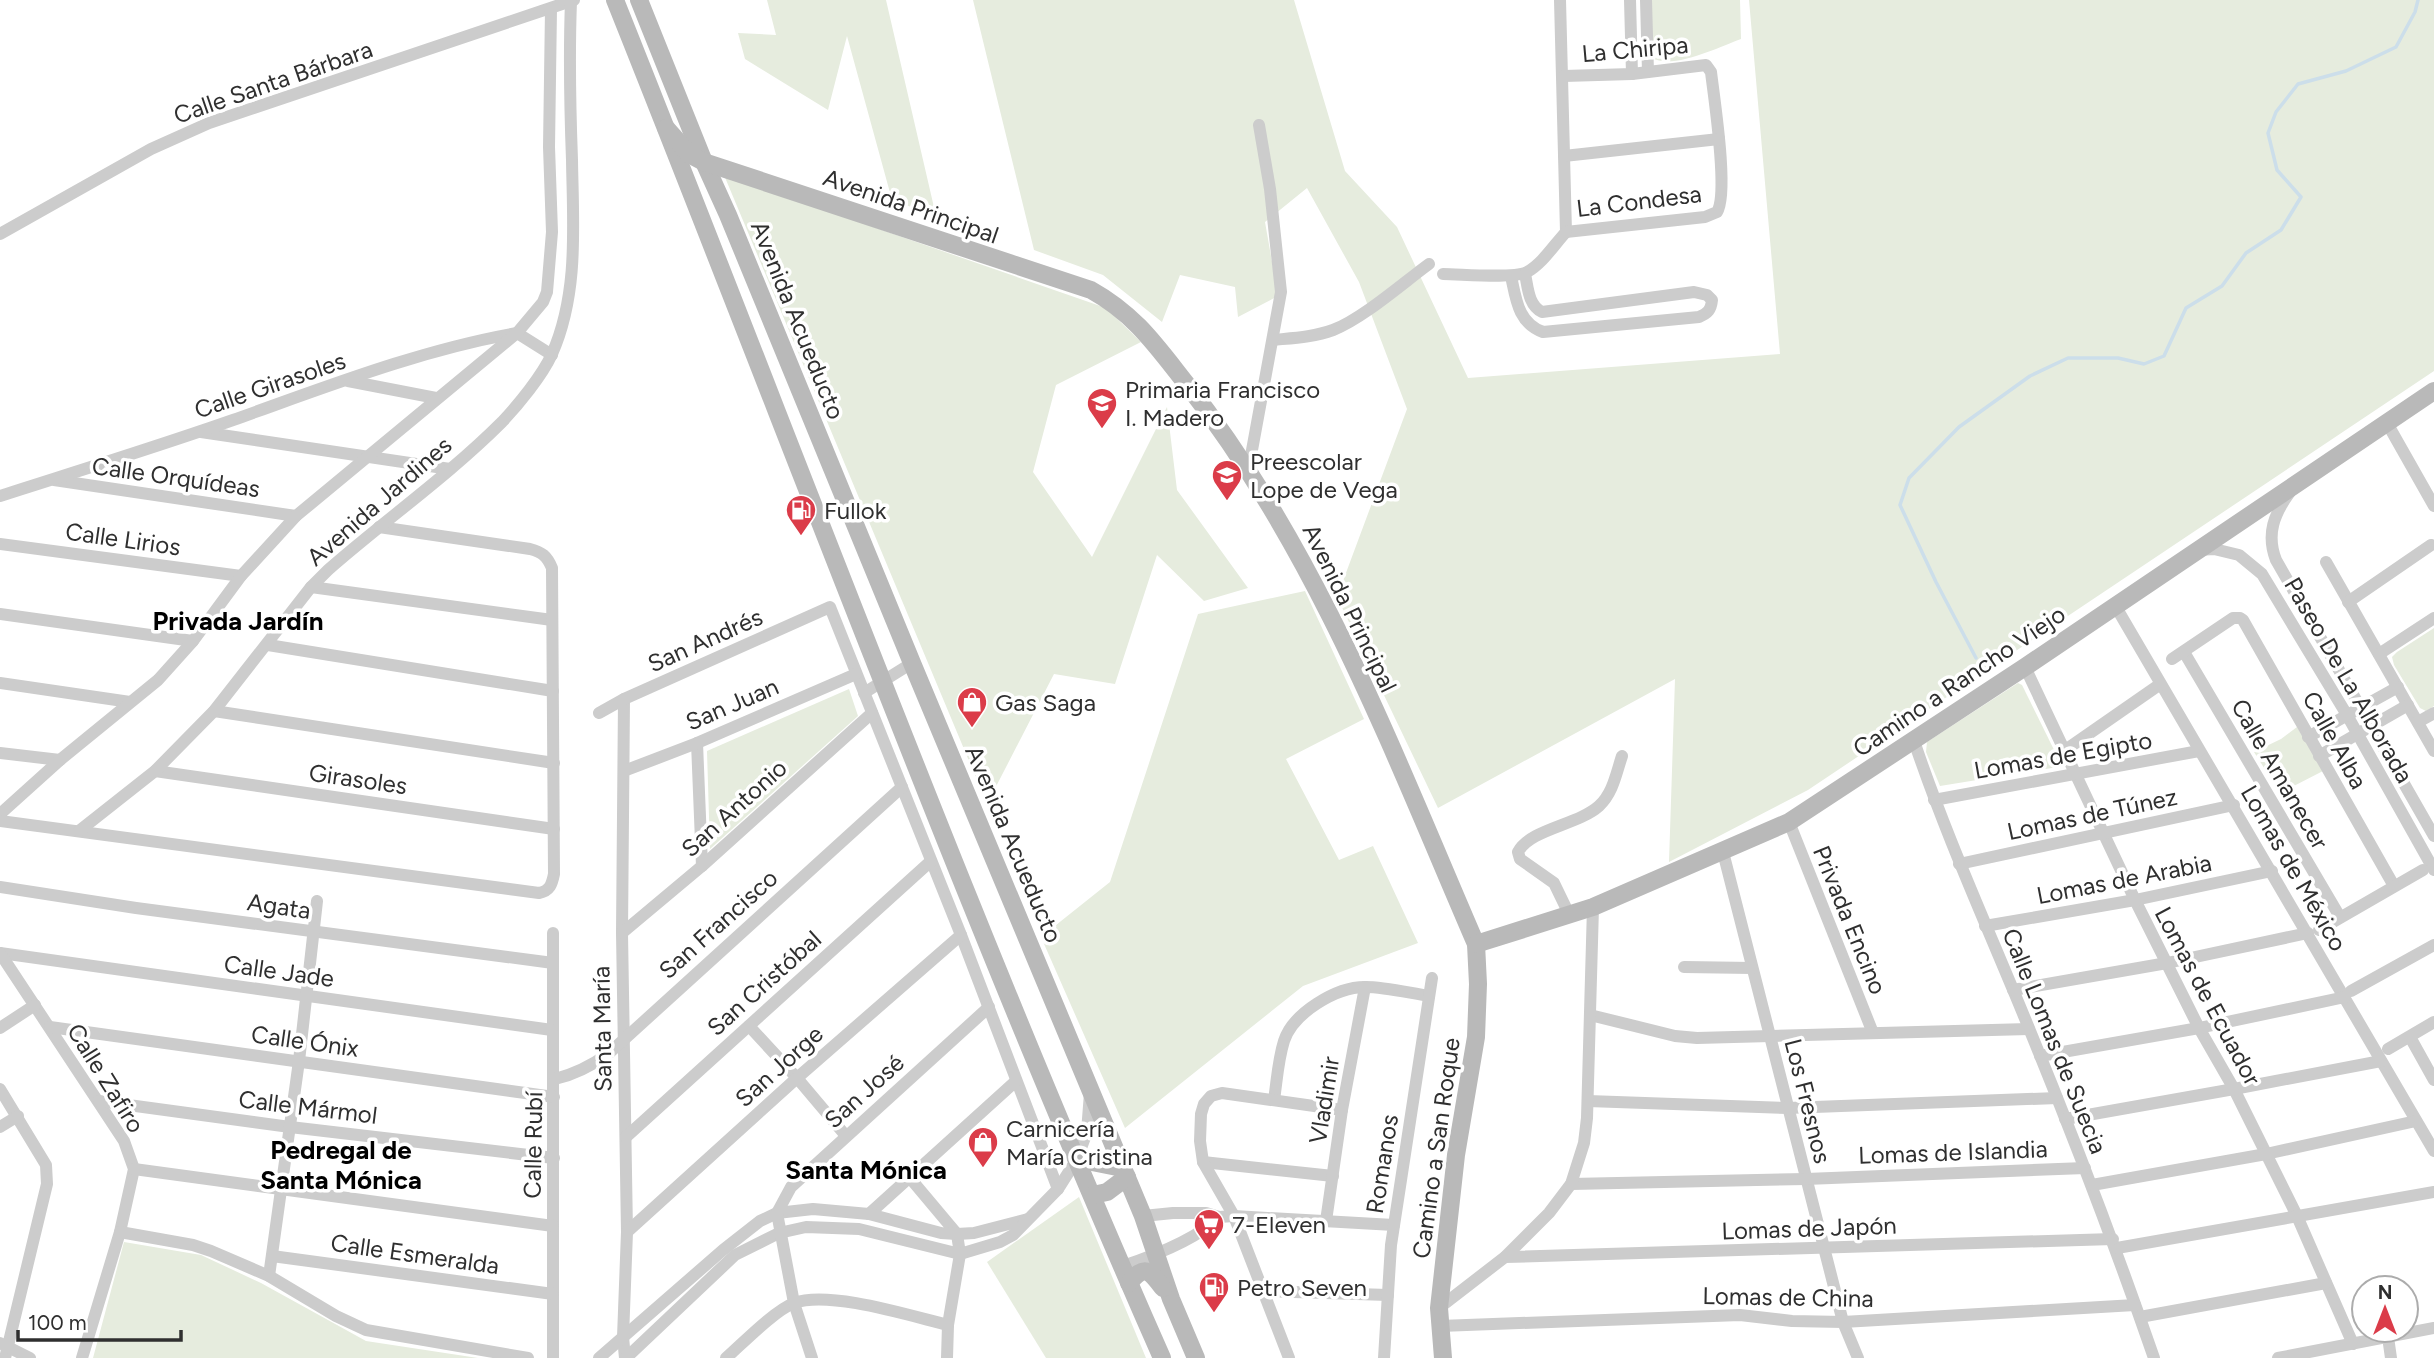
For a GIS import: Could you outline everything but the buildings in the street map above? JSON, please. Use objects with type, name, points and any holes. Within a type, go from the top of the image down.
[{"type":"street","points":[[615,0],[884,682],[1077,1160],[1162,1358]]},
{"type":"street","name":"Avenida Acueducto","points":[[639,0],[1143,1216],[1171,1299],[1196,1358]]},
{"type":"street","points":[[1443,274],[1525,274],[1566,232],[1560,0]]},
{"type":"street","points":[[1630,0],[1632,74]]},
{"type":"street","points":[[1646,0],[1648,72]]},
{"type":"street","name":"Calle Santa Bárbara","points":[[0,234],[151,149],[209,123],[572,1]]},
{"type":"street","name":"Avenida Jardines","points":[[79,831],[155,771],[215,711],[311,587],[503,421],[552,355],[567,307],[574,242],[569,46],[572,1]]},
{"type":"street","name":"Avenida Jardines","points":[[130,702],[158,680],[193,640],[241,576],[296,516],[517,333],[543,302],[547,292],[552,232],[549,147],[551,9]]},
{"type":"street","name":"La Chiripa","points":[[1564,76],[1632,74],[1702,64],[1709,68],[1719,139]]},
{"type":"street","points":[[1248,472],[1281,292],[1270,189],[1259,125]]},
{"type":"street","points":[[666,128],[689,154],[704,162]]},
{"type":"street","points":[[1564,156],[1719,139]]},
{"type":"street","name":"La Condesa","points":[[1566,232],[1694,219],[1717,212],[1721,199],[1719,139]]},
{"type":"street","name":"Avenida Principal","points":[[704,162],[1091,290],[1114,303],[1135,321],[1223,431],[1292,542],[1325,603],[1476,944]]},
{"type":"street","points":[[1273,340],[1335,329],[1429,264]]},
{"type":"street","points":[[1510,276],[1520,313],[1526,323],[1535,329],[1550,332],[1699,317],[1708,313],[1712,300],[1707,295],[1694,292],[1552,312],[1536,309],[1525,274]]},
{"type":"street","points":[[1520,313],[1532,303]]},
{"type":"street","points":[[517,333],[552,355]]},
{"type":"street","name":"Calle Girasoles","points":[[0,495],[199,432],[345,380],[475,340],[517,333]]},
{"type":"street","points":[[345,380],[436,398]]},
{"type":"street","name":"Camino a Rancho Viejo","points":[[1476,944],[1593,907],[1789,822],[2116,607],[2434,391]]},
{"type":"street","points":[[2388,423],[2434,506]]},
{"type":"street","points":[[199,432],[450,468]]},
{"type":"street","name":"Calle Orquídeas","points":[[50,480],[296,516]]},
{"type":"street","name":"Paseo De La Alborada","points":[[2292,488],[2278,508],[2271,533],[2271,548],[2434,836]]},
{"type":"street","points":[[0,821],[539,893],[549,888],[554,874],[552,568],[545,555],[530,549],[379,527]]},
{"type":"street","name":"Calle Lirios","points":[[0,544],[241,576]]},
{"type":"street","points":[[2348,601],[2431,545]]},
{"type":"street","name":"Paseo De La Alborada","points":[[2198,550],[2214,549],[2239,555],[2262,574],[2358,733],[2428,870]]},
{"type":"street","points":[[2326,562],[2434,751]]},
{"type":"street","points":[[2274,594],[2289,584]]},
{"type":"street","points":[[311,587],[552,621]]},
{"type":"street","name":"San Andrés","points":[[599,713],[624,699],[830,607],[856,674]]},
{"type":"street","name":"Lomas de México","points":[[2116,607],[2199,751],[2272,871],[2313,932],[2385,1055],[2416,1121],[2434,1151]]},
{"type":"street","points":[[0,614],[193,640]]},
{"type":"street","name":"Calle Alba","points":[[2184,652],[2236,617],[2246,623],[2308,737],[2395,886]]},
{"type":"street","points":[[2379,654],[2434,618]]},
{"type":"street","points":[[268,645],[553,691]]},
{"type":"street","points":[[2172,659],[2184,652]]},
{"type":"street","name":"Calle Amanecer","points":[[2184,652],[2340,917]]},
{"type":"street","points":[[864,693],[912,663]]},
{"type":"street","name":"Lomas de Ecuador","points":[[2025,667],[2135,900],[2297,1216],[2350,1336]]},
{"type":"street","points":[[856,674],[961,935],[1058,1189]]},
{"type":"street","name":"San Juan","points":[[624,771],[697,743],[856,674]]},
{"type":"street","points":[[0,683],[130,702]]},
{"type":"street","points":[[2064,751],[2160,685]]},
{"type":"street","points":[[2308,737],[2398,687]]},
{"type":"street","name":"Santa María","points":[[624,699],[622,933],[627,1232],[623,1337],[625,1358]]},
{"type":"street","points":[[0,814],[130,702]]},
{"type":"street","points":[[2319,756],[2408,705]]},
{"type":"street","points":[[215,711],[554,763]]},
{"type":"street","name":"San Antonio","points":[[622,933],[702,866],[872,713]]},
{"type":"street","points":[[2418,722],[2434,713]]},
{"type":"street","name":"Calle Lomas de Suecia","points":[[1914,741],[1959,864],[2013,990],[2115,1244],[2154,1358]]},
{"type":"street","points":[[697,743],[702,866]]},
{"type":"street","name":"Lomas de Egipto","points":[[1934,800],[2199,751]]},
{"type":"street","points":[[0,753],[60,760]]},
{"type":"street","points":[[1569,914],[1554,883],[1520,859],[1518,852],[1524,844],[1571,823],[1598,807],[1613,784],[1622,756]]},
{"type":"street","name":"Girasoles","points":[[155,771],[554,829]]},
{"type":"street","name":"San Francisco","points":[[555,1079],[573,1075],[608,1054],[902,787]]},
{"type":"street","name":"Lomas de Túnez","points":[[1959,864],[2234,805]]},
{"type":"street","name":"Privada Encino","points":[[1789,822],[1872,1033]]},
{"type":"street","name":"Los Fresnos","points":[[1723,852],[1843,1322],[1858,1358]]},
{"type":"street","name":"San Cristóbal","points":[[626,1137],[931,861]]},
{"type":"street","points":[[2013,990],[2167,963],[2313,932],[2428,870]]},
{"type":"street","name":"Lomas de Arabia","points":[[1985,926],[2135,900],[2272,871]]},
{"type":"street","name":"Agata","points":[[0,887],[136,908],[553,963]]},
{"type":"street","points":[[269,1276],[299,1061],[317,901]]},
{"type":"street","points":[[1439,1317],[1549,1213],[1571,1184],[1584,1143],[1588,1101],[1593,907]]},
{"type":"street","name":"Calle Rubí","points":[[553,933],[553,1358]]},
{"type":"street","name":"San Jorge","points":[[627,1232],[797,1078],[961,935]]},
{"type":"street","name":"Camino a San Roque","points":[[1443,1358],[1439,1317],[1456,1155],[1476,1037],[1476,944]]},
{"type":"street","points":[[2039,1056],[2199,1028],[2348,994],[2434,945]]},
{"type":"street","name":"Calle Jade","points":[[0,953],[552,1030]]},
{"type":"street","name":"Calle Zafiro","points":[[0,953],[124,1141],[134,1169],[120,1232],[82,1358]]},
{"type":"street","points":[[1684,967],[1752,968]]},
{"type":"street","name":"Romanos","points":[[1384,1358],[1394,1225],[1432,978]]},
{"type":"street","points":[[1274,1100],[1285,1039],[1295,1022],[1317,1004],[1339,993],[1365,987],[1429,996]]},
{"type":"street","name":"Vladimir","points":[[1326,1221],[1342,1110],[1365,987]]},
{"type":"street","points":[[0,1028],[34,1005]]},
{"type":"street","name":"San José","points":[[777,1213],[791,1187],[989,1007]]},
{"type":"street","points":[[1590,1015],[1675,1036],[1698,1038],[2029,1029]]},
{"type":"street","points":[[2065,1118],[2234,1089],[2385,1055],[2434,1022]]},
{"type":"street","points":[[749,1026],[846,1136]]},
{"type":"street","name":"Calle Ónix","points":[[50,1027],[554,1097]]},
{"type":"street","points":[[2410,1037],[2434,1080]]},
{"type":"street","points":[[869,1214],[1016,1081]]},
{"type":"street","points":[[0,1089],[46,1165],[47,1178],[4,1349],[30,1358]]},
{"type":"street","points":[[625,1358],[735,1255],[779,1233],[806,1227],[859,1229],[960,1254],[1000,1242],[1013,1235],[1058,1189],[1077,1160],[1087,1132],[1090,1093]]},
{"type":"street","points":[[1289,1358],[1234,1216],[1203,1162],[1199,1128],[1205,1104],[1210,1096],[1222,1093],[1342,1110]]},
{"type":"street","points":[[1588,1101],[1788,1108],[2057,1098]]},
{"type":"street","name":"Calle Mármol","points":[[99,1101],[554,1158]]},
{"type":"street","points":[[0,1127],[18,1116]]},
{"type":"street","points":[[2092,1185],[2266,1154],[2416,1121]]},
{"type":"street","points":[[1077,1160],[1124,1173],[1107,1192],[1093,1195]]},
{"type":"street","points":[[1203,1162],[1333,1175]]},
{"type":"street","name":"Lomas de Islandia","points":[[1571,1184],[1806,1179],[2084,1168]]},
{"type":"street","points":[[134,1169],[553,1226]]},
{"type":"street","points":[[910,1178],[957,1234],[960,1254],[948,1325],[947,1358]]},
{"type":"street","name":"Lomas de Japón","points":[[1505,1257],[2115,1244],[2434,1192]]},
{"type":"street","points":[[599,1358],[743,1233],[777,1213],[813,1209],[869,1214],[941,1233],[957,1234],[974,1233],[1029,1219]]},
{"type":"street","points":[[777,1213],[794,1303],[812,1358]]},
{"type":"street","points":[[1143,1216],[1206,1213],[1219,1217],[1394,1225]]},
{"type":"street","points":[[1123,1266],[1157,1255],[1206,1228],[1219,1217]]},
{"type":"street","points":[[120,1232],[193,1245],[269,1276],[366,1330],[528,1358]]},
{"type":"street","name":"Calle Esmeralda","points":[[272,1256],[553,1294]]},
{"type":"street","points":[[1129,1283],[1142,1271],[1150,1272],[1171,1299]]},
{"type":"street","name":"Lomas de China","points":[[1439,1317],[1740,1315],[1792,1321],[1843,1322],[2137,1311],[2326,1283]]},
{"type":"street","points":[[1263,1291],[1388,1295]]},
{"type":"street","points":[[726,1358],[782,1310],[794,1303],[815,1300],[842,1301],[948,1325]]},
{"type":"street","points":[[2278,1358],[2310,1355],[2350,1344]]},
{"type":"shaded area","points":[[767,0],[886,0],[936,216],[892,200],[847,36],[828,110],[745,59],[738,33],[776,35]]},
{"type":"shaded area","points":[[973,0],[1294,0],[1345,171],[1397,227],[1468,378],[1780,354],[1749,0],[2434,0],[2434,371],[1808,790],[1669,862],[1675,679],[1438,808],[1337,597],[1407,409],[1359,282],[1307,188],[1265,222],[1278,296],[1238,317],[1235,287],[1180,275],[1162,322],[1103,275],[1034,250]]},
{"type":"shaded area","points":[[1651,0],[1740,0],[1741,39],[1684,59],[1661,61],[1652,58]]},
{"type":"shaded area","points":[[724,175],[1106,308],[1141,342],[1056,385],[1033,472],[1092,557],[1167,407],[1177,490],[1248,588],[1204,601],[1157,555],[1115,684],[1054,674],[987,804]]},
{"type":"shaded area","points":[[1305,591],[1364,719],[1286,759],[1339,860],[1373,846],[1418,943],[1303,986],[1125,1128],[1041,937],[1110,882],[1198,614]]},
{"type":"shaded area","points":[[2434,628],[2434,706],[2426,711],[2420,708],[2392,657]]},
{"type":"shaded area","points":[[2018,683],[2022,685],[2060,762],[2058,767],[1940,786],[1926,752],[1927,742]]},
{"type":"shaded area","points":[[849,689],[858,716],[710,849],[707,751]]},
{"type":"shaded area","points":[[2297,727],[2323,771],[2280,793],[2254,752],[2281,739]]},
{"type":"shaded area","points":[[1079,1197],[1146,1358],[1046,1358],[987,1262]]},
{"type":"shaded area","points":[[124,1242],[201,1255],[261,1283],[366,1341],[478,1358],[93,1358]]},
{"type":"waterway","points":[[1976,658],[1900,505],[1909,478],[1959,427],[2030,376],[2068,358],[2118,358],[2144,364],[2164,356],[2186,308],[2222,286],[2246,253],[2281,230],[2301,197],[2277,170],[2268,133],[2276,112],[2298,84],[2346,71],[2396,47],[2415,12],[2418,0]]},
{"type":"place","name":"Primaria Francisco I. Madero","points":[[1102,430]]},
{"type":"place","name":"Preescolar Lope de Vega","points":[[1227,502]]},
{"type":"place","name":"Fullok","points":[[801,537]]},
{"type":"place","name":"Gas Saga","points":[[972,729]]},
{"type":"place","name":"Carnicería María Cristina","points":[[983,1169]]},
{"type":"place","name":"7-Eleven","points":[[1209,1251]]},
{"type":"place","name":"Petro Seven","points":[[1214,1314]]},
{"type":"district","name":"Privada Jardín","points":[[238,621]]},
{"type":"district","name":"Pedregal de Santa Mónica","points":[[341,1165]]},
{"type":"district","name":"Santa Mónica","points":[[866,1170]]}]
